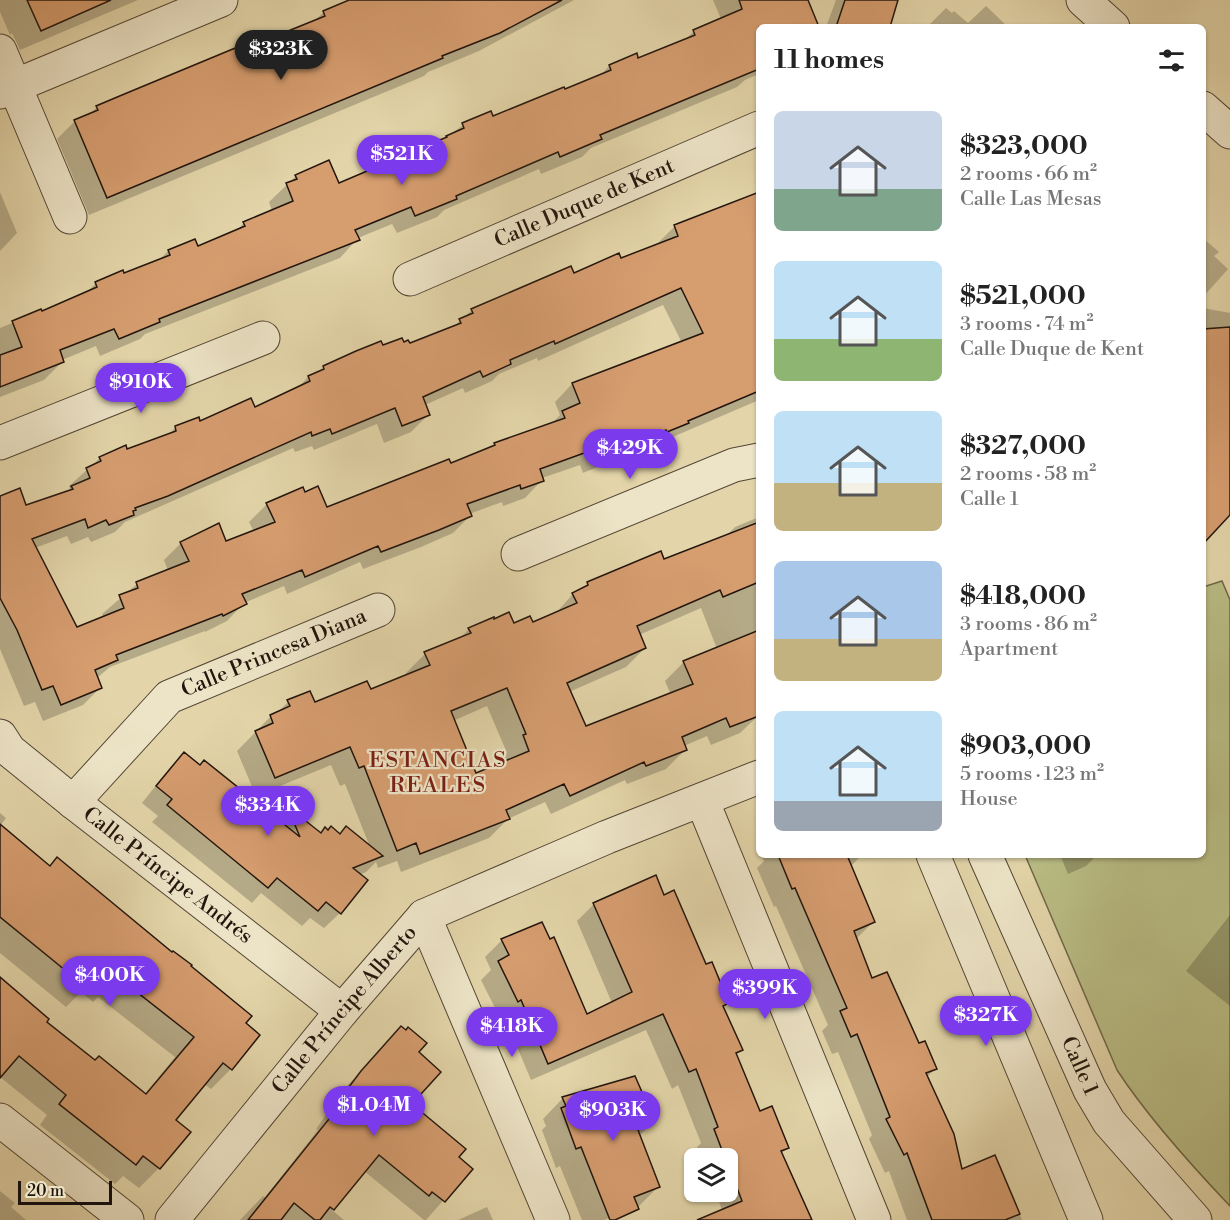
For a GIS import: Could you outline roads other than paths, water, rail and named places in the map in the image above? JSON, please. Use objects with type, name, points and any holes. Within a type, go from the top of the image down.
[{"type":"street","points":[[7,89],[221,0]]},
{"type":"street","points":[[1083,0],[1110,24]]},
{"type":"street","points":[[0,51],[7,89],[70,217]]},
{"type":"street","points":[[1206,111],[1230,132]]},
{"type":"street","name":"Calle Duque de Kent","points":[[410,279],[756,129]]},
{"type":"street","points":[[0,443],[263,338]]},
{"type":"street","points":[[518,554],[734,465],[756,461]]},
{"type":"street","name":"Calle Princesa Diana","points":[[73,802],[169,697],[378,610]]},
{"type":"street","name":"Calle Príncipe Andrés","points":[[0,736],[9,750],[73,802],[342,1011]]},
{"type":"street","name":"Calle Príncipe Alberto","points":[[172,1220],[342,1011],[424,916],[607,837],[756,778]]},
{"type":"street","points":[[702,800],[874,1220]]},
{"type":"street","points":[[934,858],[1086,1220]]},
{"type":"street","name":"Calle 1","points":[[986,858],[1090,1090],[1109,1122],[1195,1220]]},
{"type":"street","points":[[424,916],[553,1220]]},
{"type":"street","points":[[0,1120],[127,1220]]},
{"type":"district","name":"ESTANCIAS REALES","points":[[438,772]]}]
